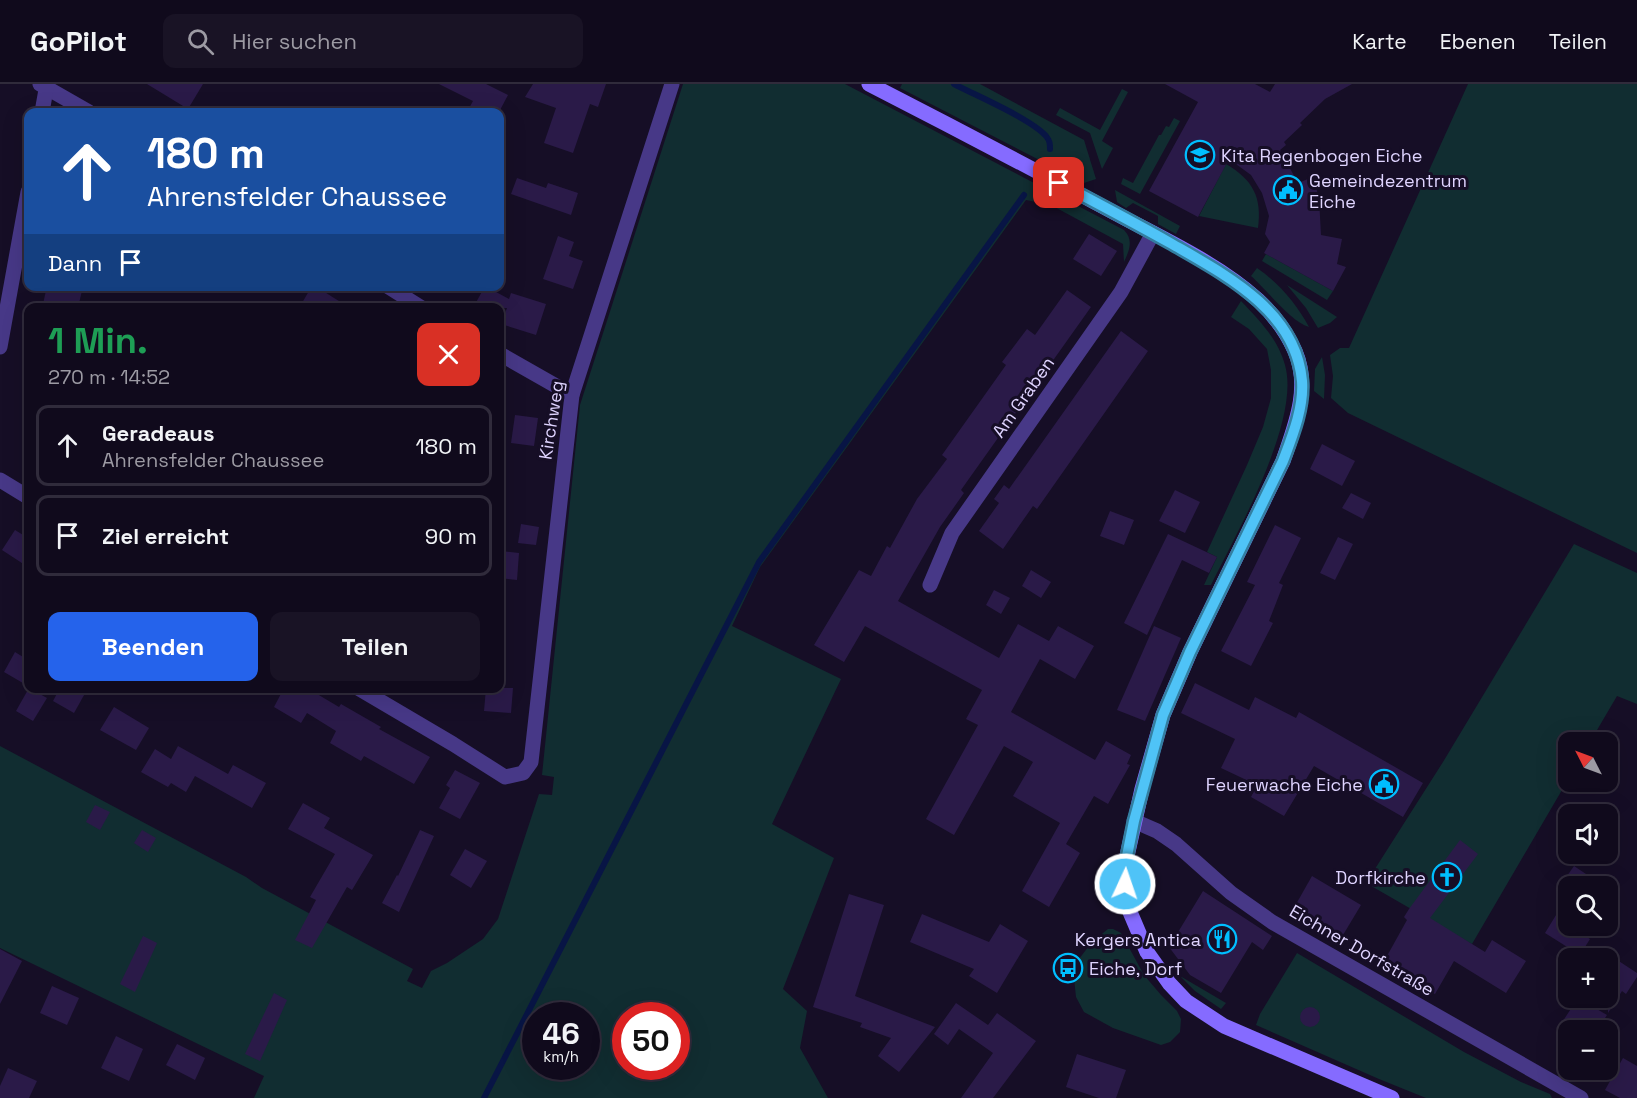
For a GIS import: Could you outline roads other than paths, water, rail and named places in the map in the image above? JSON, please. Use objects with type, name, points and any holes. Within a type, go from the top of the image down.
[{"type":"main road","points":[[869,84],[1153,233],[1216,269],[1259,301],[1274,317],[1295,352],[1300,366],[1302,389],[1294,430],[1283,461],[1198,634],[1167,704],[1134,821],[1127,856],[1125,884],[1130,912],[1147,952],[1169,983],[1186,1001],[1224,1026],[1392,1098]]},
{"type":"street","name":"Kirchweg","points":[[366,693],[505,777],[523,773],[531,762],[572,395],[672,84]]},
{"type":"street","points":[[42,108],[44,85],[82,108]]},
{"type":"street","points":[[0,347],[24,214]]},
{"type":"street","name":"Am Graben","points":[[930,585],[951,533],[1121,292],[1153,233]]},
{"type":"street","points":[[395,291],[414,303]]},
{"type":"street","points":[[504,356],[572,395]]},
{"type":"street","points":[[0,480],[24,495]]},
{"type":"street","name":"Eichner Dorfstraße","points":[[1134,821],[1157,831],[1176,844],[1231,893],[1272,922],[1581,1098]]},
{"type":"waterway","points":[[954,84],[1029,122],[1046,136],[1050,142],[1050,149]]},
{"type":"waterway","points":[[484,1098],[759,562],[1024,195]]},
{"type":"place","name":"Kita Regenbogen Eiche","points":[[1200,155]]},
{"type":"place","name":"Gemeindezentrum Eiche","points":[[1288,190]]},
{"type":"place","name":"Feuerwache Eiche","points":[[1384,784]]},
{"type":"place","name":"Dorfkirche","points":[[1447,877]]},
{"type":"place","name":"Kergers Antica","points":[[1222,939]]},
{"type":"place","name":"Eiche, Dorf","points":[[1068,968]]}]
